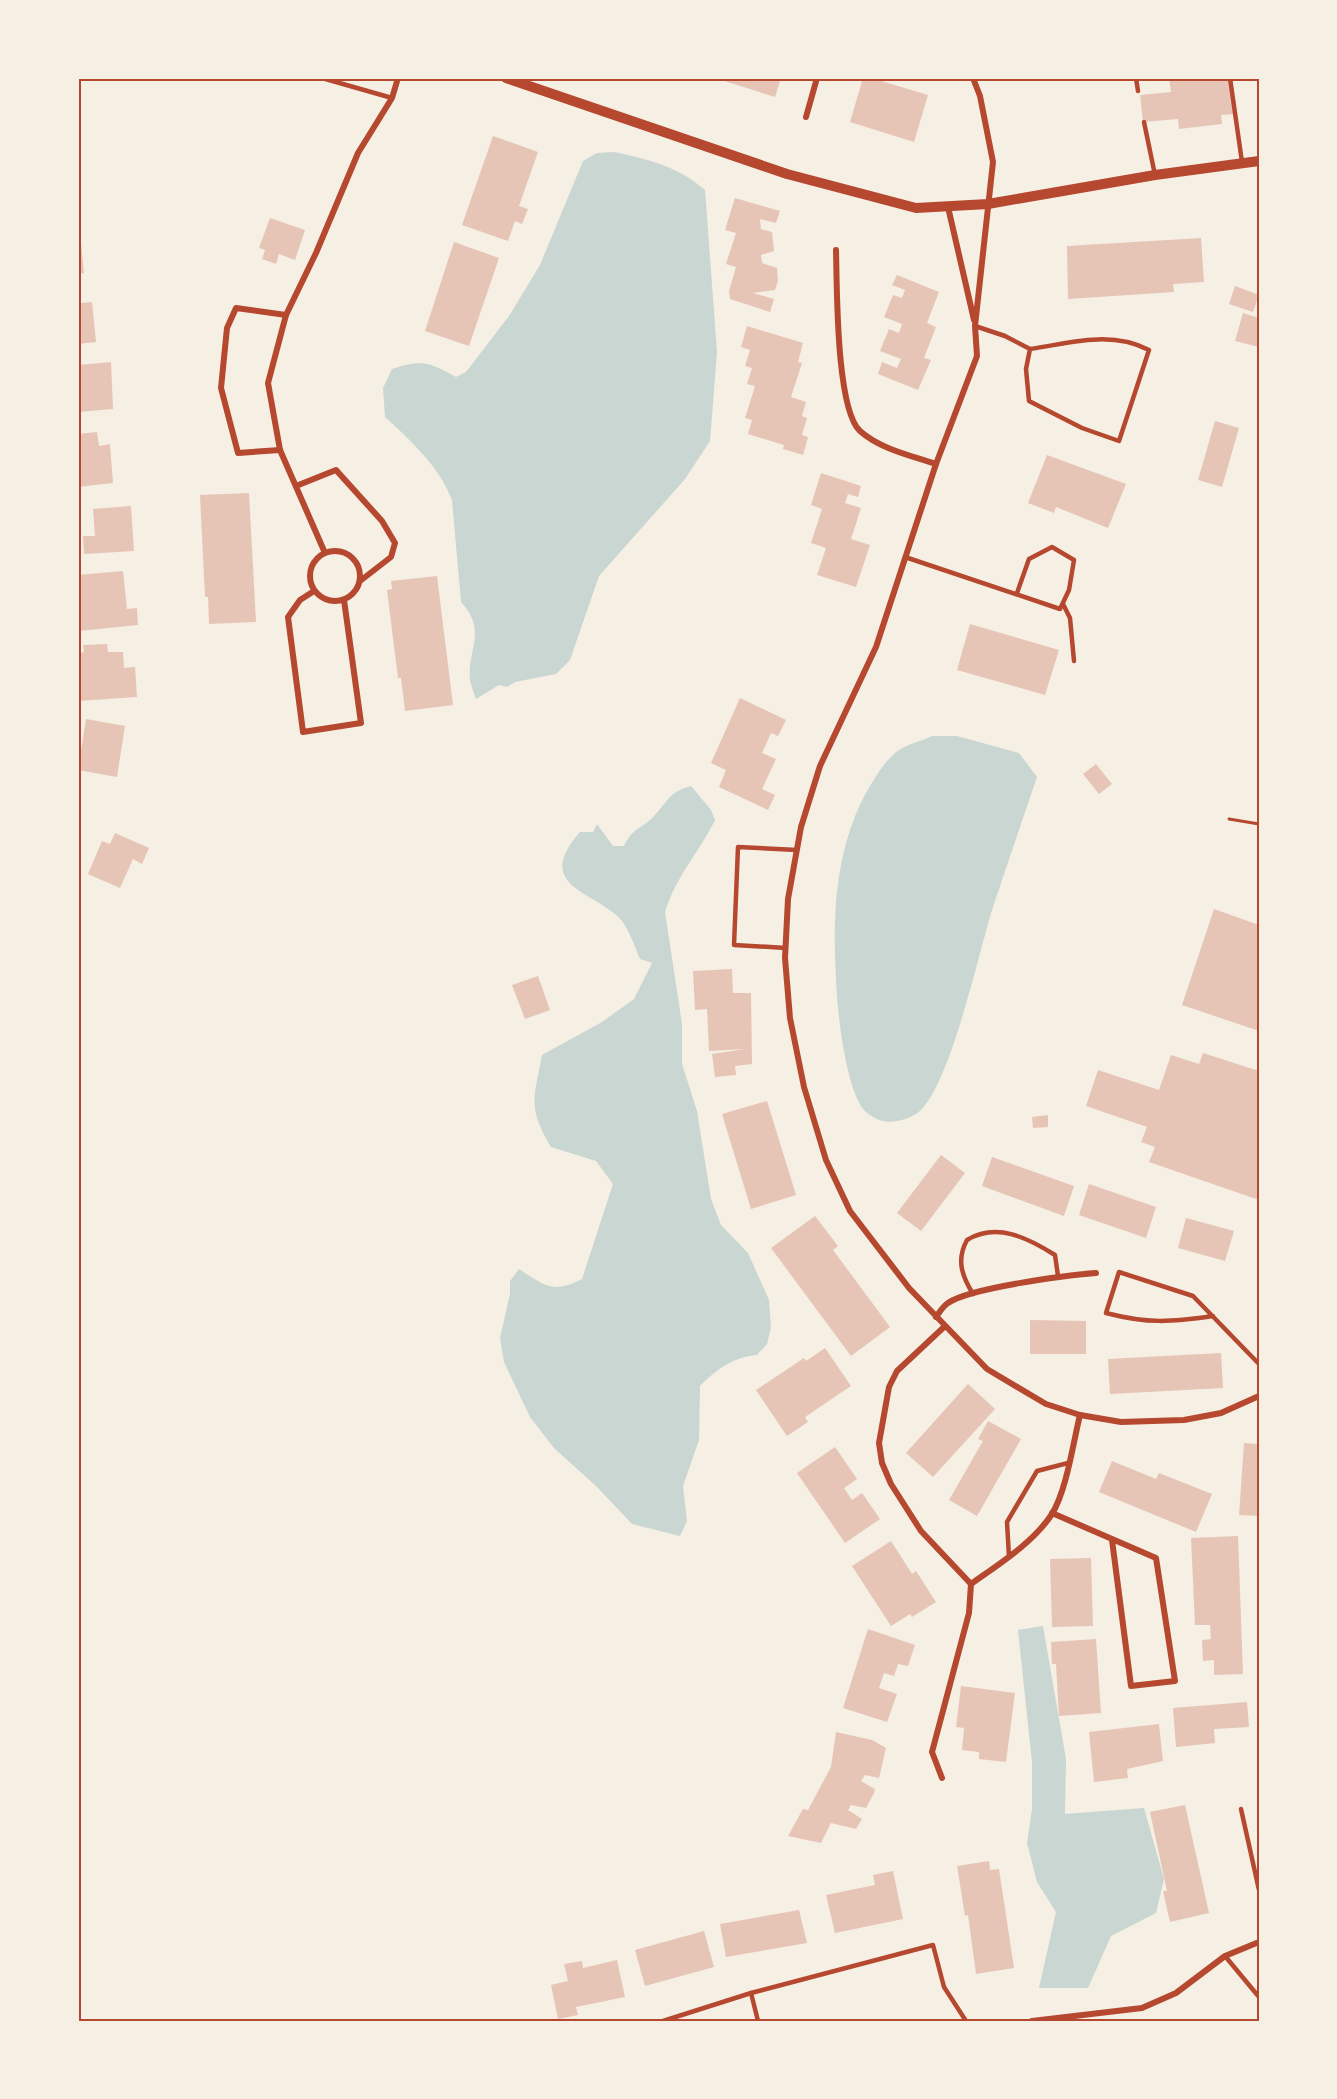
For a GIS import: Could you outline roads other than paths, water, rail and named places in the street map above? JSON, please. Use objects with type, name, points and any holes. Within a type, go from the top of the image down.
[{"type":"street","points":[[326,553],[280,450],[268,383],[286,315],[316,253],[358,153],[392,98],[398,78]]},
{"type":"street","points":[[806,117],[817,78]]},
{"type":"street","points":[[973,78],[980,96],[993,162],[975,326],[976,356],[936,464],[876,646],[820,766],[801,827],[788,899],[786,948],[790,1018],[804,1087],[826,1160],[850,1211],[909,1288],[944,1327],[987,1369],[1046,1404],[1080,1415],[1120,1422],[1184,1420],[1221,1413],[1259,1396]]},
{"type":"street","points":[[510,79],[787,174],[916,208],[988,204],[1155,175],[1259,161]]},
{"type":"street","points":[[948,207],[975,326]]},
{"type":"street","points":[[836,250],[841,366],[851,413],[860,430],[895,450],[936,464]]},
{"type":"street","points":[[280,450],[238,453],[221,388],[227,328],[236,308],[286,315]]},
{"type":"street","points":[[296,486],[336,470],[382,521],[395,543],[391,557],[360,582],[357,589],[344,600],[327,600],[314,591],[310,584],[311,567],[326,553],[338,551],[353,558],[358,565],[360,582]]},
{"type":"street","points":[[314,591],[300,600],[288,617],[303,732],[361,723],[344,600]]},
{"type":"street","points":[[936,1317],[949,1302],[973,1294],[1058,1276],[1096,1273]]},
{"type":"street","points":[[942,1778],[932,1752],[969,1613],[971,1584],[921,1531],[891,1484],[882,1463],[879,1443],[889,1387],[897,1371],[944,1327]]},
{"type":"street","points":[[971,1584],[1009,1557],[1052,1513],[1080,1415]]},
{"type":"street","points":[[1052,1513],[1156,1558],[1175,1681],[1131,1686],[1112,1540]]},
{"type":"street","points":[[1032,2021],[1142,2008],[1176,1993],[1225,1956],[1259,1942]]},
{"type":"lane","points":[[322,78],[392,98]]},
{"type":"lane","points":[[1136,78],[1138,91]]},
{"type":"lane","points":[[1230,78],[1242,162]]},
{"type":"lane","points":[[1144,122],[1155,175]]},
{"type":"lane","points":[[975,326],[1005,336],[1030,349],[1110,337],[1135,343],[1149,350],[1119,441],[1082,428],[1029,401],[1026,369],[1030,349]]},
{"type":"lane","points":[[905,557],[1060,609],[1069,590],[1074,560],[1052,547],[1029,559],[1017,593]]},
{"type":"lane","points":[[1063,604],[1070,618],[1074,661]]},
{"type":"lane","points":[[786,948],[734,945],[738,847],[797,850]]},
{"type":"lane","points":[[973,1294],[965,1281],[960,1259],[967,1240],[978,1233],[995,1230],[1036,1243],[1055,1255],[1058,1276]]},
{"type":"lane","points":[[1213,1316],[1167,1323],[1137,1321],[1106,1313],[1119,1272],[1193,1296],[1213,1316],[1259,1364]]},
{"type":"lane","points":[[1009,1557],[1007,1522],[1037,1471],[1068,1463]]},
{"type":"lane","points":[[1240,1809],[1259,1890]]},
{"type":"lane","points":[[663,2021],[752,1993],[933,1945],[944,1987],[966,2021]]},
{"type":"lane","points":[[1225,1956],[1259,1997]]},
{"type":"lane","points":[[752,1993],[758,2021]]}]
